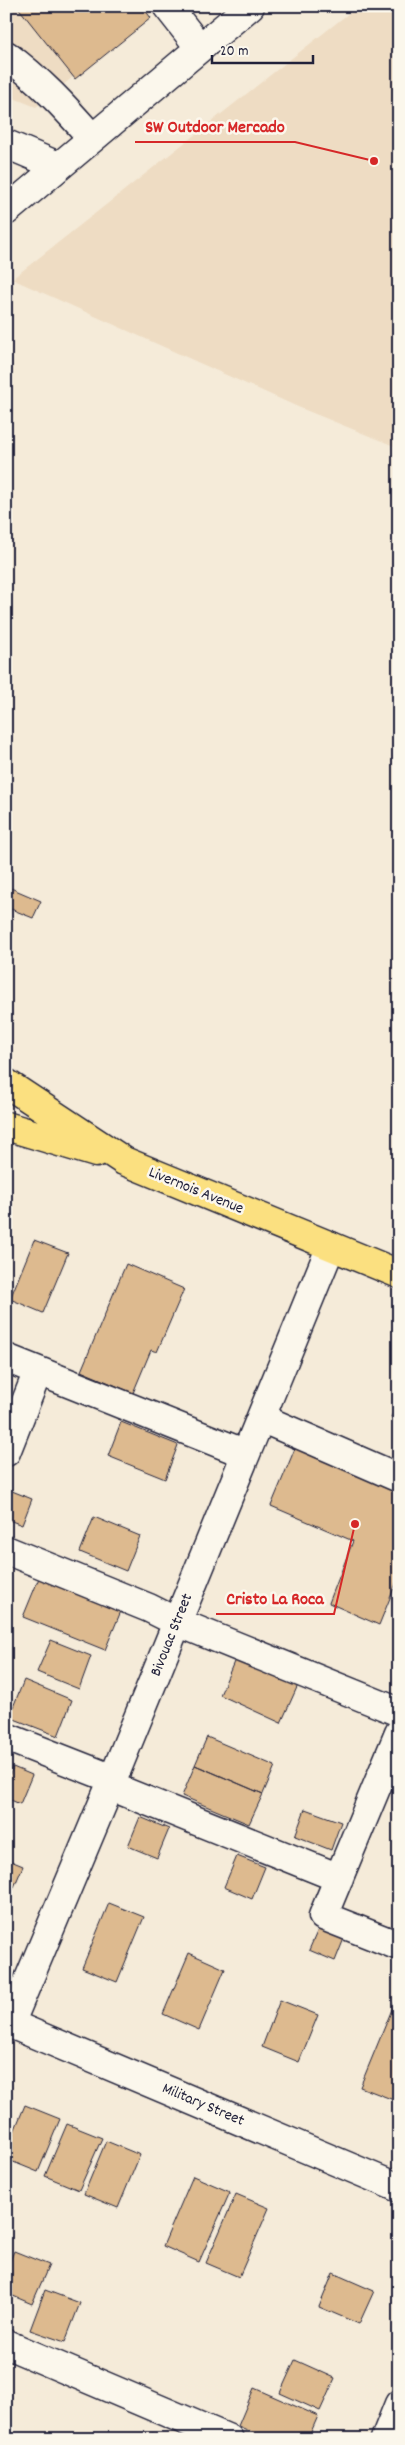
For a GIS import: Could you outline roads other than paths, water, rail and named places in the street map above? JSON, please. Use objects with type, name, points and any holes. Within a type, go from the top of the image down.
[{"type":"main road","name":"Livernois Avenue","points":[[6,1083],[124,1161],[399,1274]]},
{"type":"main road","points":[[6,1126],[124,1161]]},
{"type":"street","points":[[167,6],[200,48]]},
{"type":"street","points":[[6,211],[250,6]]},
{"type":"street","points":[[6,56],[31,74],[61,101],[92,138]]},
{"type":"street","points":[[6,144],[58,166]]},
{"type":"street","name":"Bivouac Street","points":[[8,2023],[112,1782],[331,1246]]},
{"type":"street","points":[[6,1358],[246,1454]]},
{"type":"street","points":[[6,1452],[38,1371]]},
{"type":"street","points":[[261,1418],[399,1478]]},
{"type":"street","points":[[6,1550],[399,1712]]},
{"type":"street","points":[[399,1733],[323,1916],[399,1946]]},
{"type":"street","points":[[6,1737],[338,1878]]},
{"type":"street","name":"Military Street","points":[[8,2023],[399,2188]]},
{"type":"street","points":[[6,2344],[230,2439]]},
{"type":"street","points":[[385,2439],[399,2404]]},
{"type":"place","name":"SW Outdoor Mercado","points":[[374,161]]},
{"type":"place","name":"Cristo La Roca","points":[[355,1524]]}]
